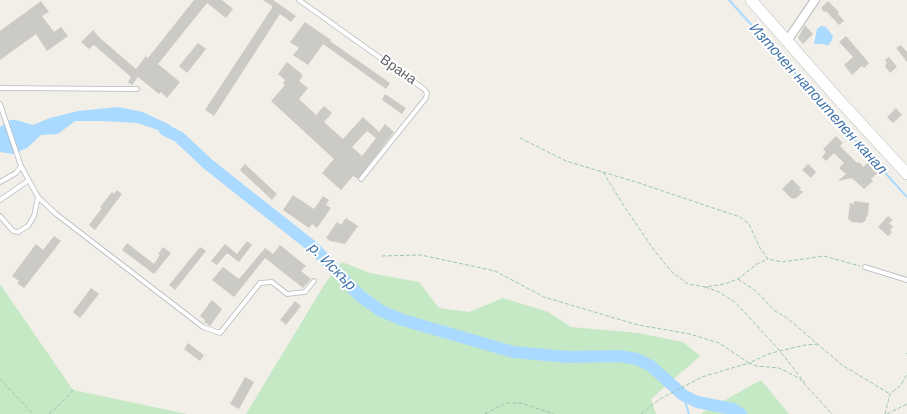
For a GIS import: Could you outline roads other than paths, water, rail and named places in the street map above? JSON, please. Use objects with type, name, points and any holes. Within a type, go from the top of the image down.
[{"type":"street","points":[[751,0],[907,174]]},
{"type":"street","points":[[787,41],[815,0]]},
{"type":"lane","name":"Врана","points":[[299,0],[424,89],[427,93],[426,98],[361,179]]},
{"type":"lane","points":[[0,88],[136,89]]},
{"type":"lane","points":[[0,104],[21,166],[38,196],[56,214],[203,327],[220,333],[260,283],[272,282],[287,294],[305,292],[314,282]]},
{"type":"lane","points":[[0,182],[16,173],[21,166]]},
{"type":"lane","points":[[0,200],[29,180]]},
{"type":"lane","points":[[0,216],[13,231],[18,232],[28,226],[34,216],[38,196]]},
{"type":"lane","points":[[865,267],[907,280]]},
{"type":"water","points":[[821,26],[826,27],[833,36],[828,46],[824,44],[814,44],[817,29]]},
{"type":"water","points":[[118,107],[143,112],[170,125],[179,137],[137,123],[75,121],[58,134],[41,135],[27,148],[13,154],[0,152],[0,127],[10,120],[16,120],[33,125],[50,118],[78,111]]},
{"type":"waterway","name":"Източен напоителен канал","points":[[729,0],[907,197]]},
{"type":"waterway","name":"р. Искър","points":[[165,130],[179,137],[209,165],[313,247],[360,296],[381,311],[403,320],[513,352],[568,357],[619,356],[637,359],[651,366],[683,395],[697,402],[733,409],[741,414]]},
{"type":"waterway","name":"р. Искър","points":[[683,395],[689,414]]}]
